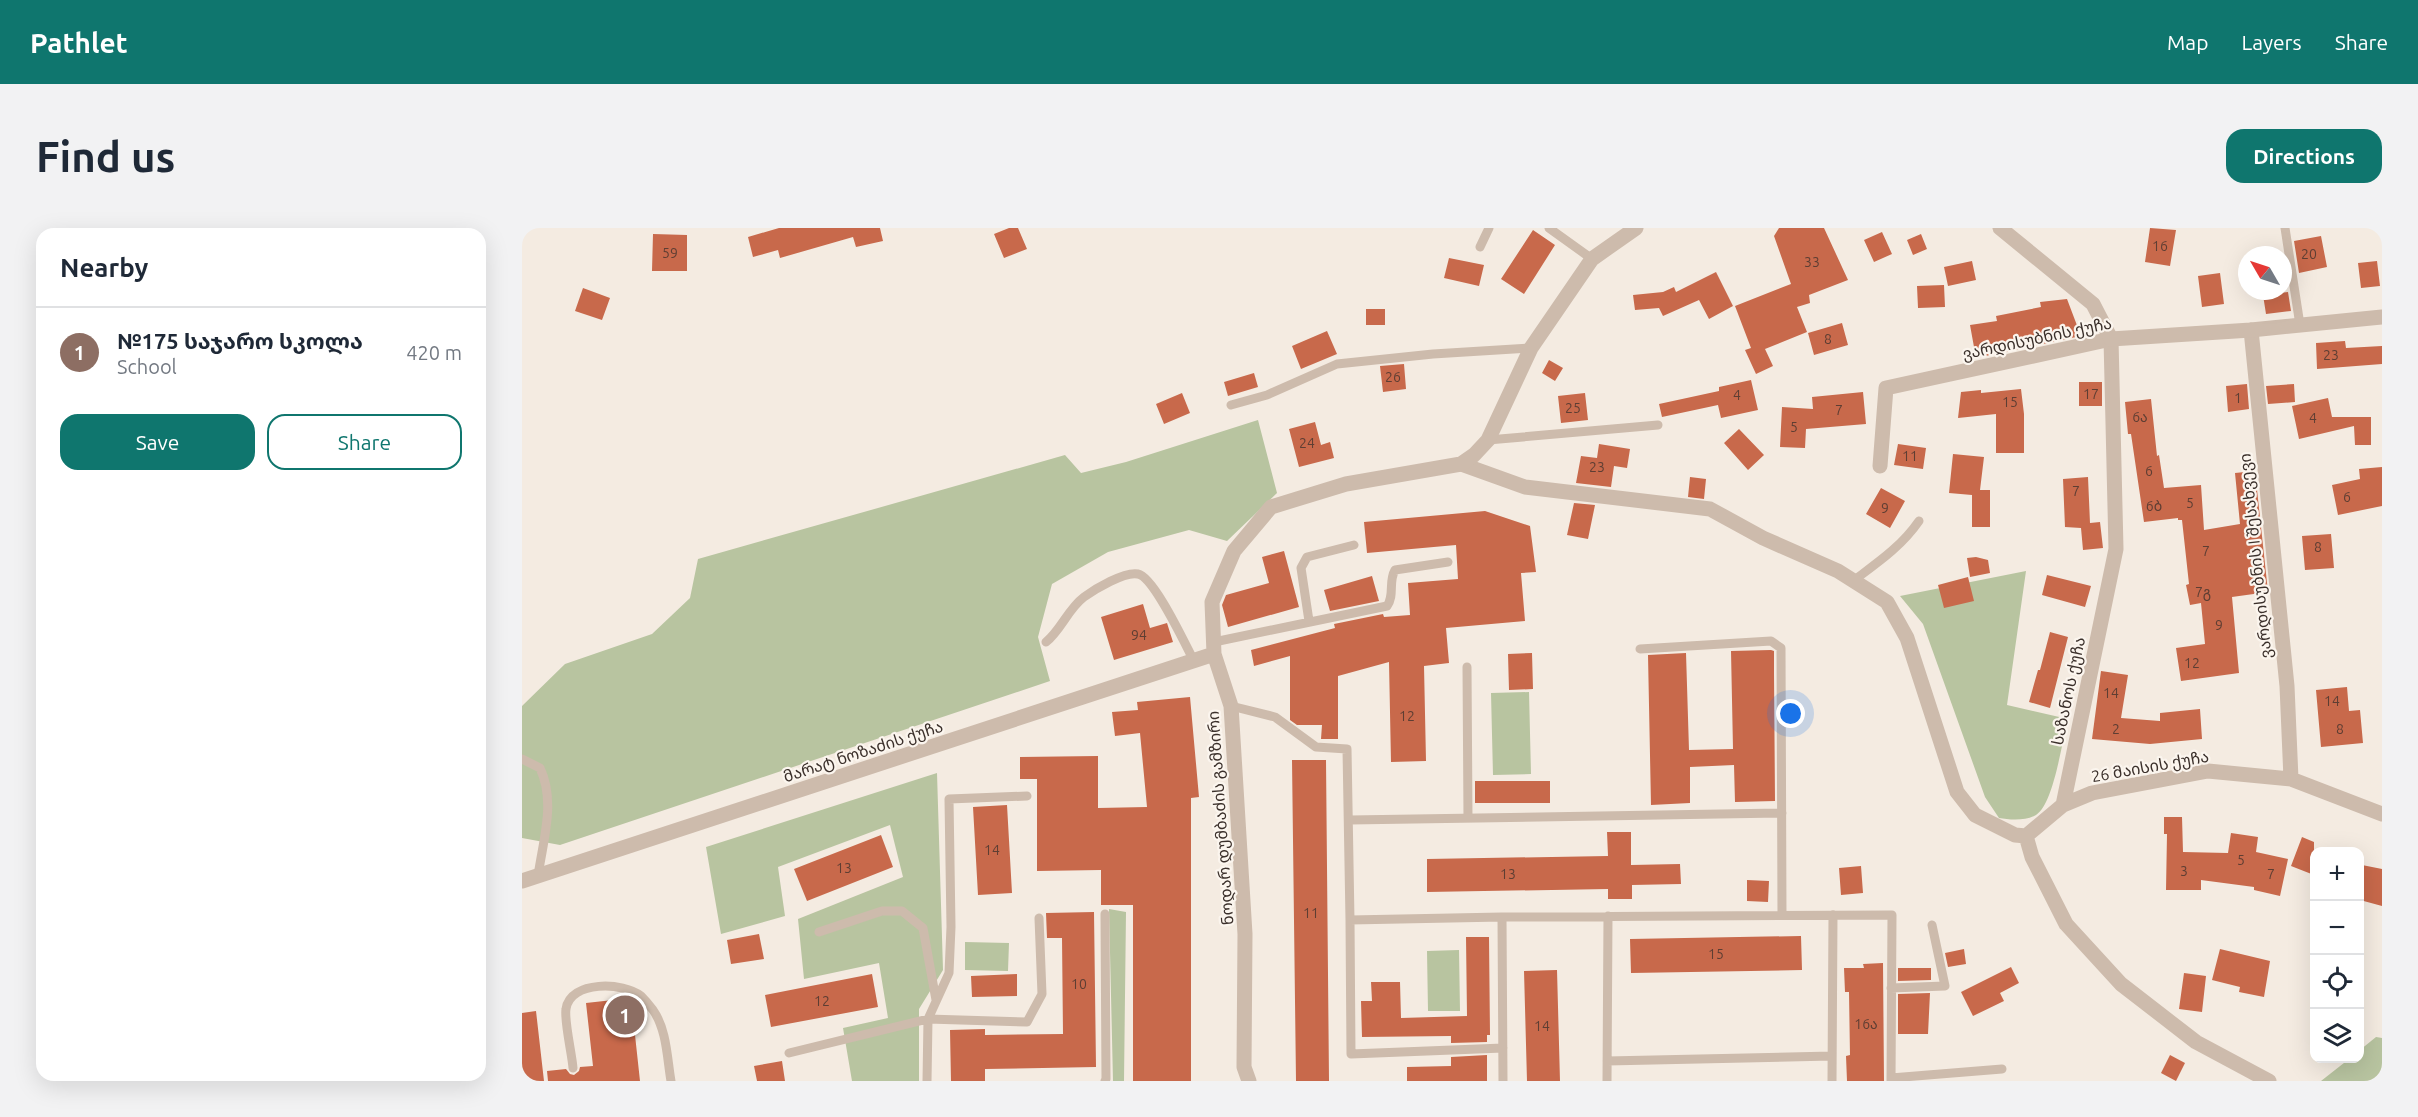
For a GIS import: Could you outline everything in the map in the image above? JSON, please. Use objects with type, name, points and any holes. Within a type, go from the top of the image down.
[{"type":"street","points":[[1461,464],[1488,440],[1531,348],[1592,259],[1636,228]]},
{"type":"street","name":"საზანოს ქუჩა","points":[[2000,228],[2093,304],[2111,339],[2116,549],[2063,805]]},
{"type":"street","name":"ვარდისუბნის ქუჩა","points":[[1880,466],[1886,388],[2111,339],[2251,330],[2382,317]]},
{"type":"street","name":"ვარდისუბნის I შესახვევი","points":[[2251,330],[2287,686],[2291,779]]},
{"type":"street","points":[[1461,464],[1525,487],[1710,509],[1763,538],[1838,571],[1887,602],[1907,638],[1957,792],[1975,815],[2015,835],[2026,836],[2063,805]]},
{"type":"street","name":"ნოდარ დუმბაძის გამზირი","points":[[1236,1081],[1247,1074],[1245,934],[1231,706],[1214,648],[1212,602],[1234,551],[1271,507],[1346,484],[1461,464]]},
{"type":"street","name":"მარატ ნოზაძის ქუჩა","points":[[522,881],[1194,661],[1214,648]]},
{"type":"street","name":"26 მაისის ქუჩა","points":[[2063,805],[2092,793],[2208,771],[2291,779],[2382,814]]},
{"type":"street","points":[[2026,836],[2032,857],[2066,924],[2121,984],[2196,1042],[2269,1081]]},
{"type":"lane","points":[[1480,247],[1489,228]]},
{"type":"lane","points":[[1549,228],[1592,259]]},
{"type":"lane","points":[[2284,228],[2300,325]]},
{"type":"lane","points":[[1231,405],[1267,394],[1337,364],[1433,354],[1531,348]]},
{"type":"lane","points":[[1488,440],[1658,425]]},
{"type":"lane","points":[[1852,581],[1893,551],[1910,535],[1919,521]]},
{"type":"lane","points":[[1309,621],[1301,567],[1307,557],[1354,545]]},
{"type":"lane","points":[[1214,648],[1309,621],[1387,606],[1392,600],[1392,576],[1395,570],[1448,562]]},
{"type":"lane","points":[[1046,642],[1054,636],[1083,598],[1126,574],[1140,574],[1156,591],[1194,661]]},
{"type":"lane","points":[[1640,649],[1771,641],[1781,648],[1782,915]]},
{"type":"lane","points":[[1467,666],[1468,818]]},
{"type":"lane","points":[[1231,706],[1275,717],[1316,747],[1347,749],[1350,820],[1352,1054],[1503,1048]]},
{"type":"lane","points":[[522,759],[540,768],[547,783],[548,810],[537,876]]},
{"type":"lane","points":[[927,1081],[928,1019],[949,973],[951,927],[949,800],[1027,796]]},
{"type":"lane","points":[[1350,820],[1782,813]]},
{"type":"lane","points":[[819,932],[882,911],[902,910],[923,928],[936,1000]]},
{"type":"lane","points":[[1105,914],[1105,1081]]},
{"type":"lane","points":[[1832,1081],[1833,915]]},
{"type":"lane","points":[[1350,920],[1892,915],[1891,1080],[2002,1069]]},
{"type":"lane","points":[[1607,1081],[1608,916]]},
{"type":"lane","points":[[1502,917],[1503,1081]]},
{"type":"lane","points":[[789,1053],[928,1019],[1027,1022],[1042,994],[1039,918]]},
{"type":"lane","points":[[1892,988],[1945,986],[1932,926]]},
{"type":"lane","points":[[573,1068],[566,1008],[574,994],[587,988],[611,986],[640,995],[654,1011],[664,1036],[670,1081]]},
{"type":"lane","points":[[1607,1061],[1832,1056]]},
{"type":"green space","points":[[1258,420],[1277,493],[1227,541],[1189,530],[1108,552],[1052,584],[1038,637],[1050,681],[560,845],[522,838],[522,706],[565,664],[652,634],[690,598],[698,559],[1065,455],[1081,473],[1126,462]]},
{"type":"green space","points":[[2026,571],[2007,705],[2068,719],[2052,785],[2042,809],[2032,817],[2008,819],[1999,818],[1985,797],[1923,624],[1900,596]]},
{"type":"green space","points":[[1529,692],[1531,774],[1493,775],[1491,693]]},
{"type":"green space","points":[[937,773],[943,970],[919,1009],[919,1081],[852,1081],[843,1028],[888,1018],[879,963],[804,979],[798,919],[903,877],[890,825],[778,867],[785,916],[721,934],[706,847]]},
{"type":"green space","points":[[1109,909],[1126,912],[1124,1081],[1113,1081]]},
{"type":"green space","points":[[965,942],[1009,943],[1008,971],[965,970]]},
{"type":"green space","points":[[1459,950],[1460,1011],[1428,1011],[1427,951]]},
{"type":"green space","points":[[2376,1037],[2382,1038],[2382,1081],[2321,1081],[2344,1063],[2364,1063],[2364,1047]]},
{"type":"building","points":[[779,228],[880,228],[883,241],[856,247],[853,237],[780,258],[778,250],[753,257],[748,237]]},
{"type":"building","points":[[1009,228],[1018,228],[1027,249],[1004,258],[994,234]]},
{"type":"building","points":[[1779,228],[1824,228],[1848,280],[1809,295],[1810,303],[1797,307],[1807,332],[1765,349],[1773,366],[1756,374],[1745,350],[1751,348],[1735,306],[1791,284],[1774,236]]},
{"type":"building","points":[[2150,228],[2176,230],[2170,266],[2145,262]]},
{"type":"building","points":[[1533,230],[1555,245],[1524,294],[1501,279]]},
{"type":"building","points":[[1882,232],[1892,254],[1874,262],[1864,240]]},
{"type":"building","points":[[653,234],[687,235],[687,271],[652,271]]},
{"type":"building","points":[[1921,234],[1927,249],[1913,255],[1907,240]]},
{"type":"building","points":[[2321,236],[2327,267],[2299,273],[2294,241]]},
{"type":"building","points":[[1449,258],[1484,265],[1479,286],[1444,278]]},
{"type":"building","points":[[1972,261],[1976,280],[1948,286],[1944,267]]},
{"type":"building","points":[[2377,261],[2380,286],[2361,288],[2358,263]]},
{"type":"building","points":[[1716,272],[1733,306],[1709,319],[1699,300],[1663,316],[1659,308],[1635,310],[1633,295],[1663,292],[1674,287],[1676,292]]},
{"type":"building","points":[[2220,273],[2224,304],[2202,307],[2198,276]]},
{"type":"building","points":[[1944,285],[1945,307],[1918,308],[1917,286]]},
{"type":"building","points":[[583,288],[610,298],[602,320],[575,311]]},
{"type":"building","points":[[2067,299],[2081,336],[1976,358],[1970,325],[1997,321],[1996,316],[2041,307],[2040,302]]},
{"type":"building","points":[[2264,300],[2289,300],[2291,311],[2266,314]]},
{"type":"building","points":[[1366,309],[1385,309],[1385,325],[1366,325]]},
{"type":"building","points":[[1842,323],[1848,345],[1814,355],[1808,333]]},
{"type":"building","points":[[1327,331],[1337,354],[1301,369],[1292,346]]},
{"type":"building","points":[[2345,341],[2346,348],[2382,346],[2382,364],[2317,369],[2316,343]]},
{"type":"building","points":[[1549,360],[1563,368],[1555,381],[1542,373]]},
{"type":"building","points":[[1404,364],[1406,389],[1383,392],[1380,366]]},
{"type":"building","points":[[1254,373],[1258,387],[1228,396],[1224,382]]},
{"type":"building","points":[[1751,380],[1758,410],[1721,418],[1718,405],[1662,417],[1659,404],[1719,391],[1719,387]]},
{"type":"building","points":[[2079,382],[2102,382],[2102,406],[2079,406]]},
{"type":"building","points":[[2247,384],[2249,409],[2228,412],[2226,386]]},
{"type":"building","points":[[2294,384],[2295,402],[2268,404],[2266,386]]},
{"type":"building","points":[[2021,389],[2024,414],[2024,453],[1996,453],[1996,414],[1958,418],[1961,392],[1981,390],[1981,393]]},
{"type":"building","points":[[1863,392],[1866,424],[1806,429],[1805,448],[1780,447],[1782,407],[1813,409],[1812,397]]},
{"type":"building","points":[[1182,393],[1190,413],[1164,424],[1156,404]]},
{"type":"building","points":[[1585,393],[1588,420],[1561,423],[1558,396]]},
{"type":"building","points":[[2328,398],[2332,417],[2371,417],[2371,445],[2355,445],[2354,426],[2299,439],[2292,406]]},
{"type":"building","points":[[2151,399],[2157,456],[2159,455],[2164,488],[2201,485],[2204,530],[2240,524],[2235,473],[2255,471],[2268,592],[2232,597],[2239,673],[2181,681],[2176,648],[2205,644],[2201,603],[2190,605],[2186,585],[2189,584],[2182,520],[2178,518],[2144,522],[2131,434],[2128,434],[2125,402]]},
{"type":"building","points":[[1315,422],[1321,445],[1330,442],[1334,458],[1299,467],[1289,429]]},
{"type":"building","points":[[1739,429],[1764,455],[1748,470],[1724,443]]},
{"type":"building","points":[[1599,444],[1630,449],[1627,468],[1614,466],[1611,487],[1576,483],[1581,456],[1597,458]]},
{"type":"building","points":[[1898,444],[1926,448],[1923,469],[1894,465]]},
{"type":"building","points":[[1953,454],[1984,457],[1980,490],[1990,490],[1990,527],[1972,527],[1972,495],[1949,493]]},
{"type":"building","points":[[2382,467],[2382,506],[2338,515],[2332,485],[2360,479],[2359,469]]},
{"type":"building","points":[[1690,477],[1706,479],[1704,499],[1688,497]]},
{"type":"building","points":[[2088,477],[2090,523],[2100,522],[2103,548],[2083,550],[2081,528],[2065,527],[2063,479]]},
{"type":"building","points":[[1881,488],[1905,501],[1890,528],[1866,514]]},
{"type":"building","points":[[1574,503],[1595,505],[1588,539],[1567,535]]},
{"type":"building","points":[[1485,511],[1530,526],[1536,572],[1521,573],[1525,621],[1446,628],[1449,663],[1424,666],[1426,761],[1391,762],[1389,662],[1338,676],[1338,739],[1321,739],[1322,725],[1297,725],[1290,720],[1290,656],[1254,666],[1251,650],[1335,628],[1334,624],[1383,614],[1384,617],[1410,615],[1408,583],[1458,579],[1456,545],[1367,553],[1364,522]]},
{"type":"building","points":[[2331,534],[2334,568],[2305,570],[2302,536]]},
{"type":"building","points":[[1284,551],[1299,607],[1228,627],[1222,605],[1226,595],[1269,583],[1262,557]]},
{"type":"building","points":[[1976,557],[1988,560],[1990,573],[1970,577],[1967,558]]},
{"type":"building","points":[[2047,575],[2091,586],[2085,607],[2042,595]]},
{"type":"building","points":[[1372,576],[1379,601],[1330,611],[1324,590]]},
{"type":"building","points":[[1968,577],[1974,601],[1944,608],[1938,585]]},
{"type":"building","points":[[1143,604],[1150,628],[1167,623],[1173,642],[1114,660],[1101,617]]},
{"type":"building","points":[[2050,632],[2068,637],[2050,708],[2029,702]]},
{"type":"building","points":[[1731,651],[1774,651],[1775,801],[1735,802],[1734,765],[1690,767],[1690,803],[1651,805],[1648,655],[1686,653],[1689,750],[1733,749]]},
{"type":"building","points":[[1532,653],[1533,689],[1509,690],[1508,654]]},
{"type":"building","points":[[2101,671],[2128,675],[2121,718],[2160,721],[2160,713],[2200,709],[2202,739],[2150,744],[2092,739]]},
{"type":"building","points":[[2347,687],[2349,711],[2360,710],[2363,743],[2321,747],[2316,690]]},
{"type":"building","points":[[1190,697],[1199,797],[1191,798],[1191,1081],[1133,1081],[1133,905],[1101,905],[1101,870],[1037,871],[1037,779],[1020,779],[1020,757],[1098,756],[1098,808],[1147,807],[1140,733],[1115,736],[1112,712],[1138,710],[1137,702]]},
{"type":"building","points":[[1292,760],[1326,760],[1329,1081],[1296,1081]]},
{"type":"building","points":[[1475,781],[1550,781],[1550,803],[1475,803]]},
{"type":"building","points":[[1007,805],[1012,893],[978,895],[973,807]]},
{"type":"building","points":[[2164,817],[2182,817],[2183,852],[2228,853],[2231,833],[2258,837],[2256,852],[2288,859],[2280,896],[2254,890],[2254,887],[2201,880],[2201,890],[2166,890],[2167,834],[2164,834]]},
{"type":"building","points":[[1607,832],[1631,832],[1631,865],[1680,864],[1681,884],[1632,885],[1632,899],[1608,899],[1608,889],[1427,892],[1427,859],[1608,856]]},
{"type":"building","points":[[881,835],[893,867],[807,901],[794,869]]},
{"type":"building","points":[[2302,837],[2314,842],[2314,847],[2310,847],[2310,873],[2291,866]]},
{"type":"building","points":[[2364,865],[2382,869],[2382,906],[2364,901]]},
{"type":"building","points":[[1861,866],[1863,893],[1841,895],[1839,868]]},
{"type":"building","points":[[1747,880],[1769,881],[1768,902],[1747,901]]},
{"type":"building","points":[[1094,912],[1096,1067],[985,1069],[985,1081],[951,1081],[950,1030],[985,1029],[985,1035],[1063,1034],[1062,938],[1047,938],[1046,913]]},
{"type":"building","points":[[759,934],[764,959],[731,964],[727,940]]},
{"type":"building","points":[[1801,936],[1802,970],[1631,973],[1630,939]]},
{"type":"building","points":[[1466,937],[1489,937],[1490,1035],[1487,1035],[1487,1042],[1451,1043],[1451,1036],[1362,1037],[1361,1001],[1372,1001],[1371,982],[1400,982],[1401,1018],[1467,1016]]},
{"type":"building","points":[[1964,949],[1966,964],[1948,967],[1945,953]]},
{"type":"building","points":[[2220,949],[2270,961],[2264,997],[2239,992],[2240,987],[2212,980]]},
{"type":"building","points":[[1883,963],[1884,1081],[1847,1081],[1846,1056],[1850,1055],[1849,992],[1845,992],[1844,968],[1864,968],[1863,964]]},
{"type":"building","points":[[2011,967],[2019,983],[2000,993],[2004,1001],[1973,1016],[1961,992]]},
{"type":"building","points":[[1898,968],[1931,968],[1931,980],[1898,981]]},
{"type":"building","points":[[1557,970],[1560,1081],[1527,1081],[1524,971]]},
{"type":"building","points":[[2184,973],[2206,976],[2202,1012],[2179,1009]]},
{"type":"building","points":[[872,974],[878,1007],[771,1027],[765,995]]},
{"type":"building","points":[[1017,974],[1017,996],[972,997],[971,976]]},
{"type":"building","points":[[1930,993],[1928,1034],[1898,1034],[1898,994]]},
{"type":"building","points":[[631,998],[640,1081],[548,1081],[547,1071],[566,1069],[574,1075],[580,1067],[593,1066],[586,1003]]},
{"type":"building","points":[[536,1011],[544,1081],[522,1081],[522,1013]]},
{"type":"building","points":[[1487,1055],[1487,1081],[1407,1081],[1407,1067],[1451,1066],[1451,1057]]},
{"type":"building","points":[[2170,1055],[2185,1063],[2176,1081],[2161,1073]]},
{"type":"building","points":[[782,1061],[785,1081],[757,1081],[754,1066]]},
{"type":"place","name":"№175 საჯარო სკოლა","points":[[625,1015]]}]
